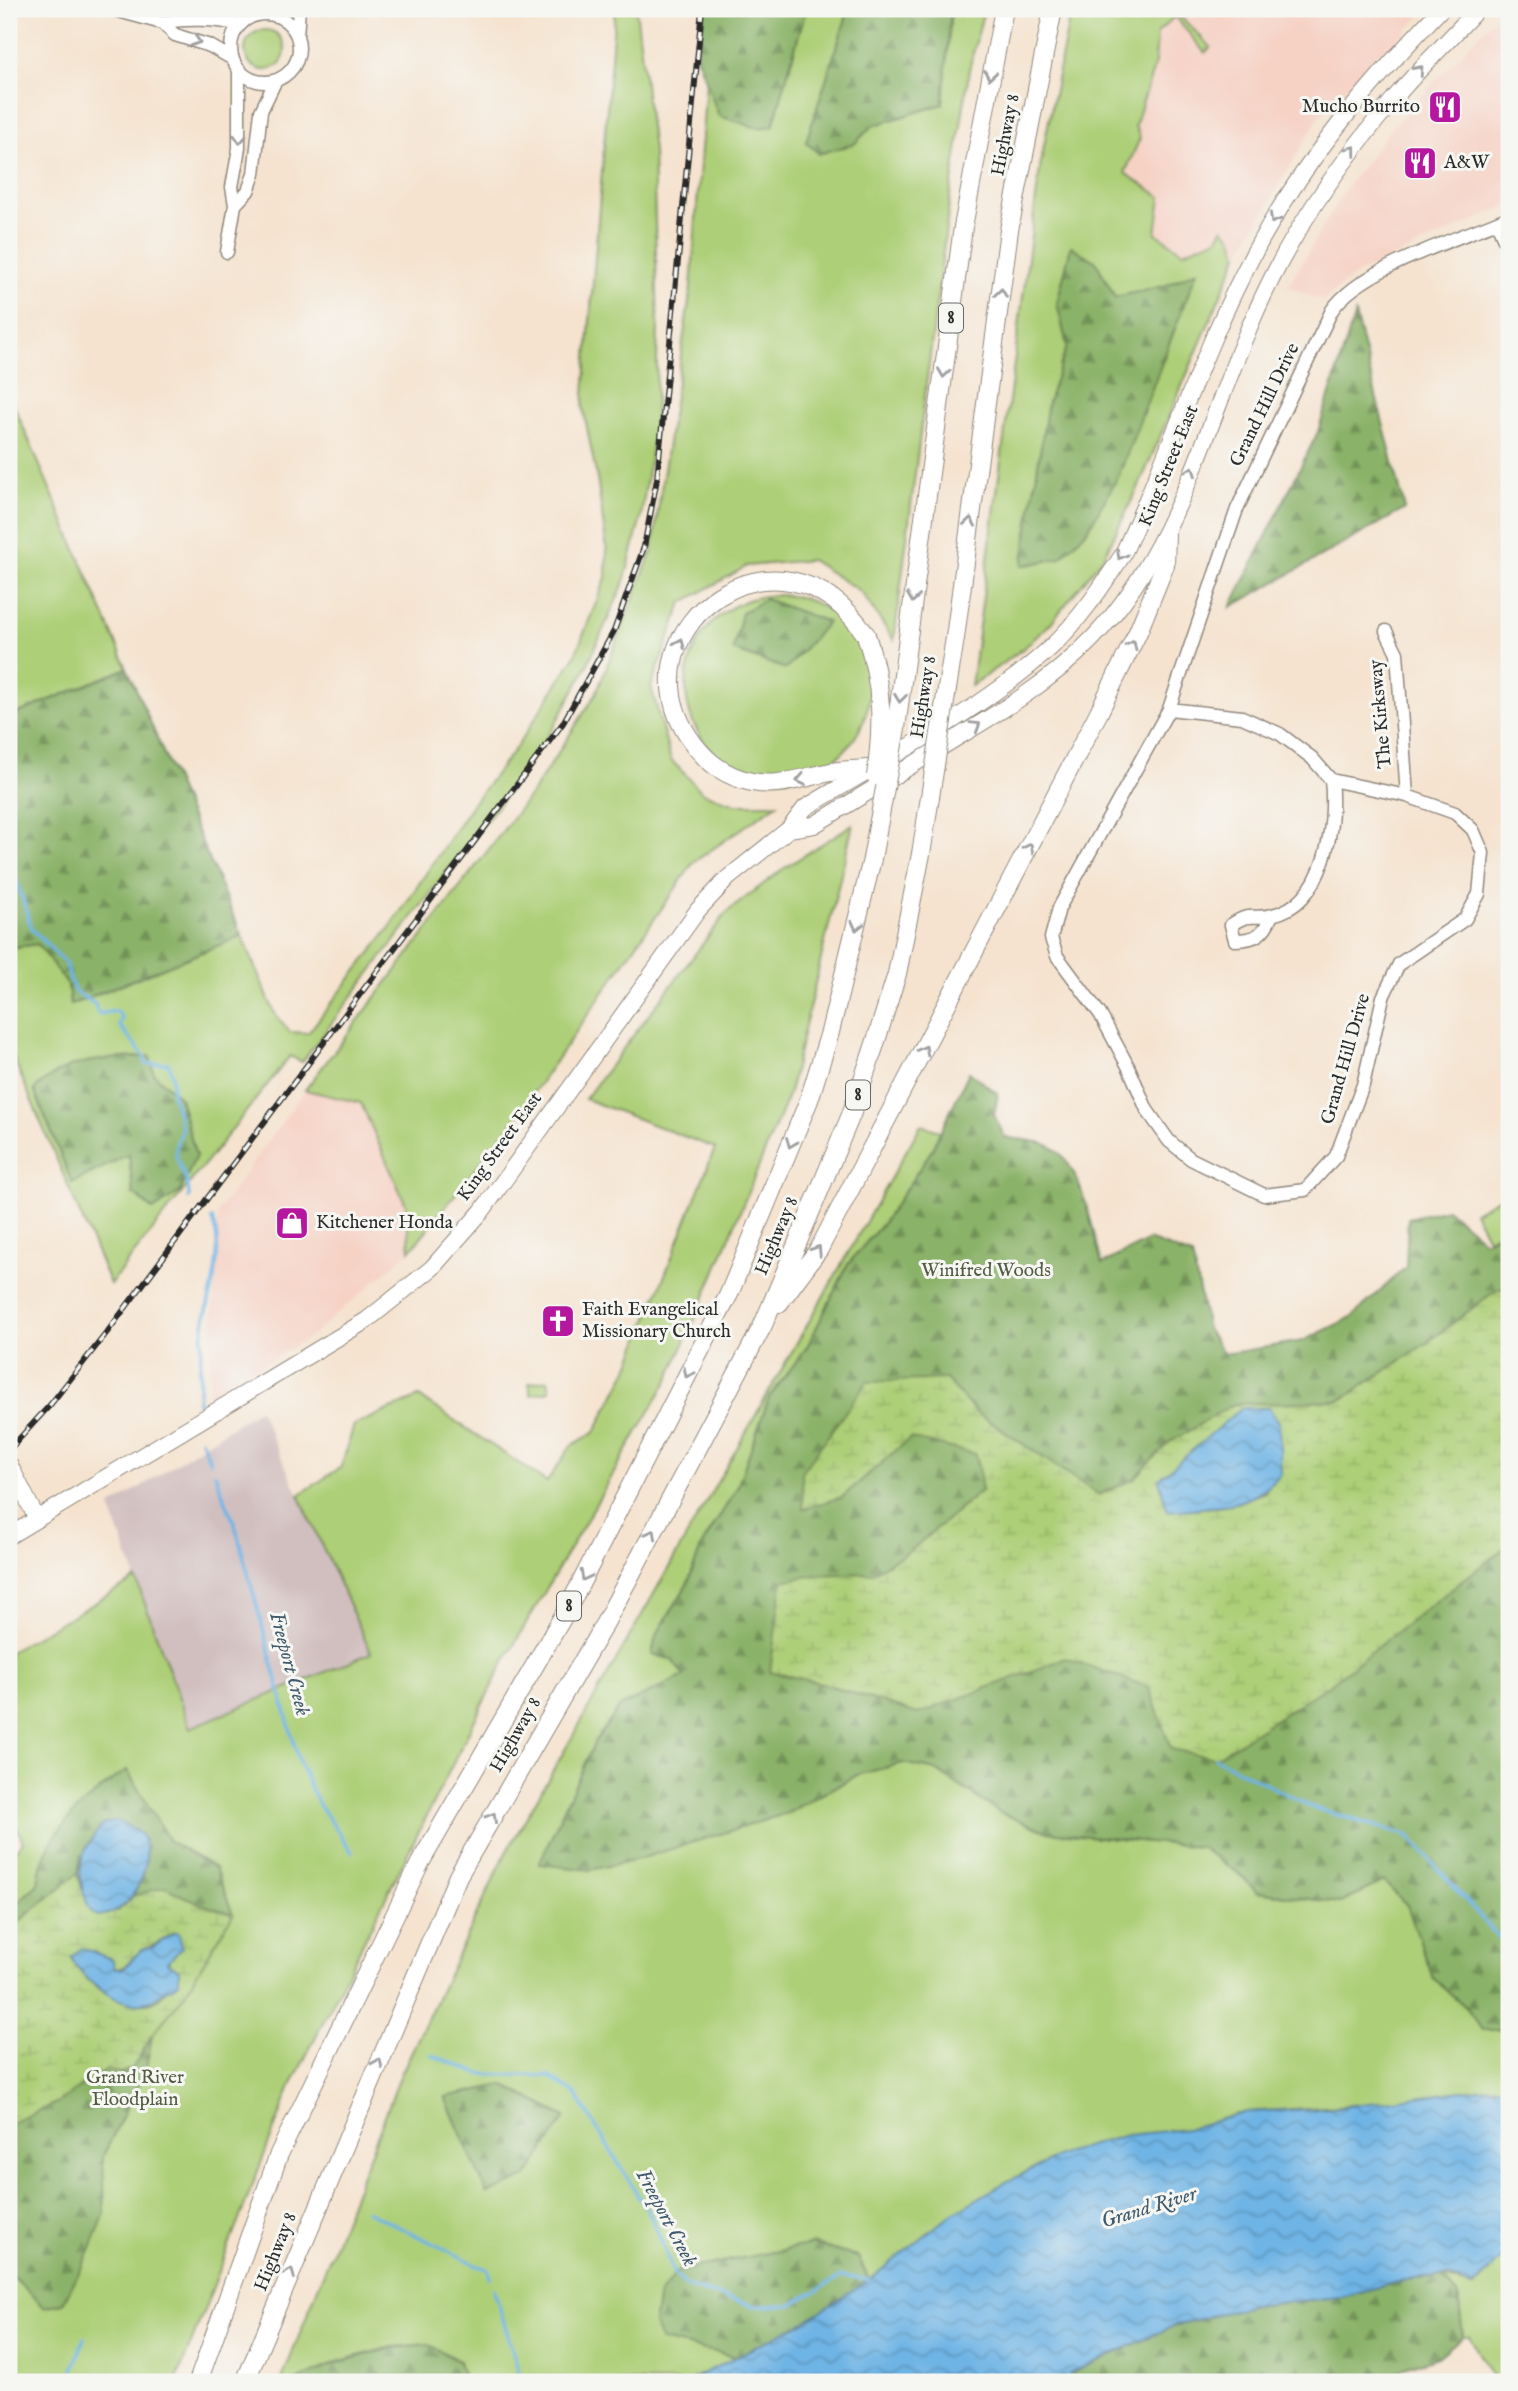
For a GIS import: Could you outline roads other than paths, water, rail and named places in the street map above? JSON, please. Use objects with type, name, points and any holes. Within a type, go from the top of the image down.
[{"type":"highway","name":"Highway 8","points":[[198,2382],[218,2333],[279,2154],[420,1863],[568,1608],[729,1294],[809,1100],[830,1032],[872,859],[896,728],[963,227],[1004,9]]},
{"type":"highway","name":"Highway 8","points":[[245,2382],[458,1876],[605,1623],[762,1325],[851,1115],[897,974],[921,854],[955,638],[1009,230],[1053,9]]},
{"type":"highway","points":[[762,1325],[818,1249],[1098,714],[1138,632],[1165,565],[1166,534]]},
{"type":"highway","points":[[868,769],[830,772],[783,784],[742,780],[726,773],[699,752],[681,724],[672,688],[672,667],[677,648],[696,615],[725,592],[743,585],[763,580],[802,582],[841,603],[866,635],[875,662],[882,710],[869,832],[872,859]]},
{"type":"main road","name":"King Street East","points":[[9,1536],[356,1326],[407,1291],[432,1268],[482,1211],[698,910],[728,878],[789,829],[804,808],[984,699],[1051,647],[1100,590],[1122,556],[1212,341],[1274,219],[1323,143],[1441,9]]},
{"type":"main road","name":"King Street East","points":[[789,829],[814,825],[985,721],[1069,661],[1111,617],[1133,589],[1166,534],[1248,326],[1304,222],[1352,149],[1393,99],[1477,9]]},
{"type":"main road","points":[[9,1464],[37,1518]]},
{"type":"street","points":[[110,9],[162,23],[175,35],[210,46],[231,58]]},
{"type":"street","points":[[297,36],[283,19],[264,11],[239,25],[230,45],[231,58],[239,72],[249,80],[275,82],[287,75],[296,64],[299,50],[299,9]]},
{"type":"street","points":[[162,23],[177,19],[239,25]]},
{"type":"street","points":[[227,252],[235,205],[232,187],[240,129],[239,72]]},
{"type":"street","points":[[235,205],[248,191],[254,174],[261,111],[275,82]]},
{"type":"street","points":[[1503,220],[1509,251]]},
{"type":"street","name":"Grand Hill Drive","points":[[1331,780],[1407,796],[1455,813],[1473,830],[1483,853],[1479,894],[1465,919],[1399,964],[1382,996],[1363,1085],[1336,1156],[1305,1190],[1264,1195],[1191,1159],[1168,1141],[1147,1110],[1129,1068],[1100,1014],[1057,956],[1051,938],[1059,908],[1169,709],[1237,509],[1332,310],[1356,284],[1503,220]]},
{"type":"street","name":"The Kirksway","points":[[1386,631],[1397,653],[1407,796]]},
{"type":"street","points":[[1169,709],[1242,717],[1280,734],[1312,758],[1331,780],[1334,810],[1329,847],[1315,876],[1297,903],[1272,915]]},
{"type":"water","points":[[1241,1408],[1269,1408],[1279,1424],[1281,1474],[1269,1486],[1243,1500],[1214,1507],[1167,1511],[1159,1479]]},
{"type":"water","points":[[117,1821],[142,1837],[146,1864],[137,1889],[129,1899],[109,1914],[97,1916],[89,1908],[82,1886],[82,1858],[90,1841],[103,1824]]},
{"type":"water","points":[[175,1932],[179,1933],[182,1948],[167,1962],[179,1970],[179,1982],[152,2000],[142,2003],[122,2000],[100,1989],[82,1974],[71,1957],[82,1948],[112,1959],[115,1969],[123,1969],[141,1950],[153,1947]]},
{"type":"water","name":"Grand River","points":[[1509,2085],[1509,2252],[1472,2287],[1447,2276],[1405,2280],[1341,2297],[1249,2306],[1176,2325],[1052,2382],[687,2382],[804,2322],[869,2280],[950,2215],[1004,2183],[1067,2152],[1127,2135],[1186,2129],[1247,2112],[1332,2108]]},
{"type":"waterway","points":[[9,845],[9,856]]},
{"type":"waterway","points":[[9,867],[14,873],[32,929],[65,963],[74,991],[95,1004],[98,1014],[117,1011],[122,1018],[119,1025],[145,1057],[145,1064],[168,1063],[182,1129],[177,1141],[177,1158],[186,1180],[189,1198]]},
{"type":"waterway","points":[[198,1403],[203,1335],[217,1259],[216,1232],[212,1219]]},
{"type":"waterway","name":"Freeport Creek","points":[[201,1439],[210,1461]]},
{"type":"waterway","name":"Freeport Creek","points":[[215,1474],[235,1525],[299,1762],[318,1803],[352,1852]]},
{"type":"waterway","points":[[1215,1758],[1311,1807],[1409,1836],[1509,1949]]},
{"type":"waterway","name":"Freeport Creek","points":[[432,2055],[480,2074],[548,2076],[576,2094],[653,2220],[674,2274],[686,2286],[754,2306],[791,2305],[842,2276],[869,2280]]},
{"type":"waterway","points":[[366,2211],[488,2270],[490,2278]]},
{"type":"waterway","points":[[494,2289],[522,2382]]},
{"type":"waterway","points":[[69,2382],[84,2338]]},
{"type":"waterway","points":[[1066,2374],[1070,2382]]},
{"type":"railway","points":[[9,1450],[50,1405],[108,1331],[563,723],[614,631],[644,547],[657,479],[702,9]]},
{"type":"place","name":"Mucho Burrito","points":[[1445,107]]},
{"type":"place","name":"A&W","points":[[1420,163]]},
{"type":"place","name":"Kitchener Honda","points":[[292,1223]]},
{"type":"place","name":"Faith Evangelical Missionary Church","points":[[558,1321]]},
{"type":"park label","name":"Winifred Woods","points":[[986,1271]]},
{"type":"park label","name":"Grand River Floodplain","points":[[135,2089]]}]
